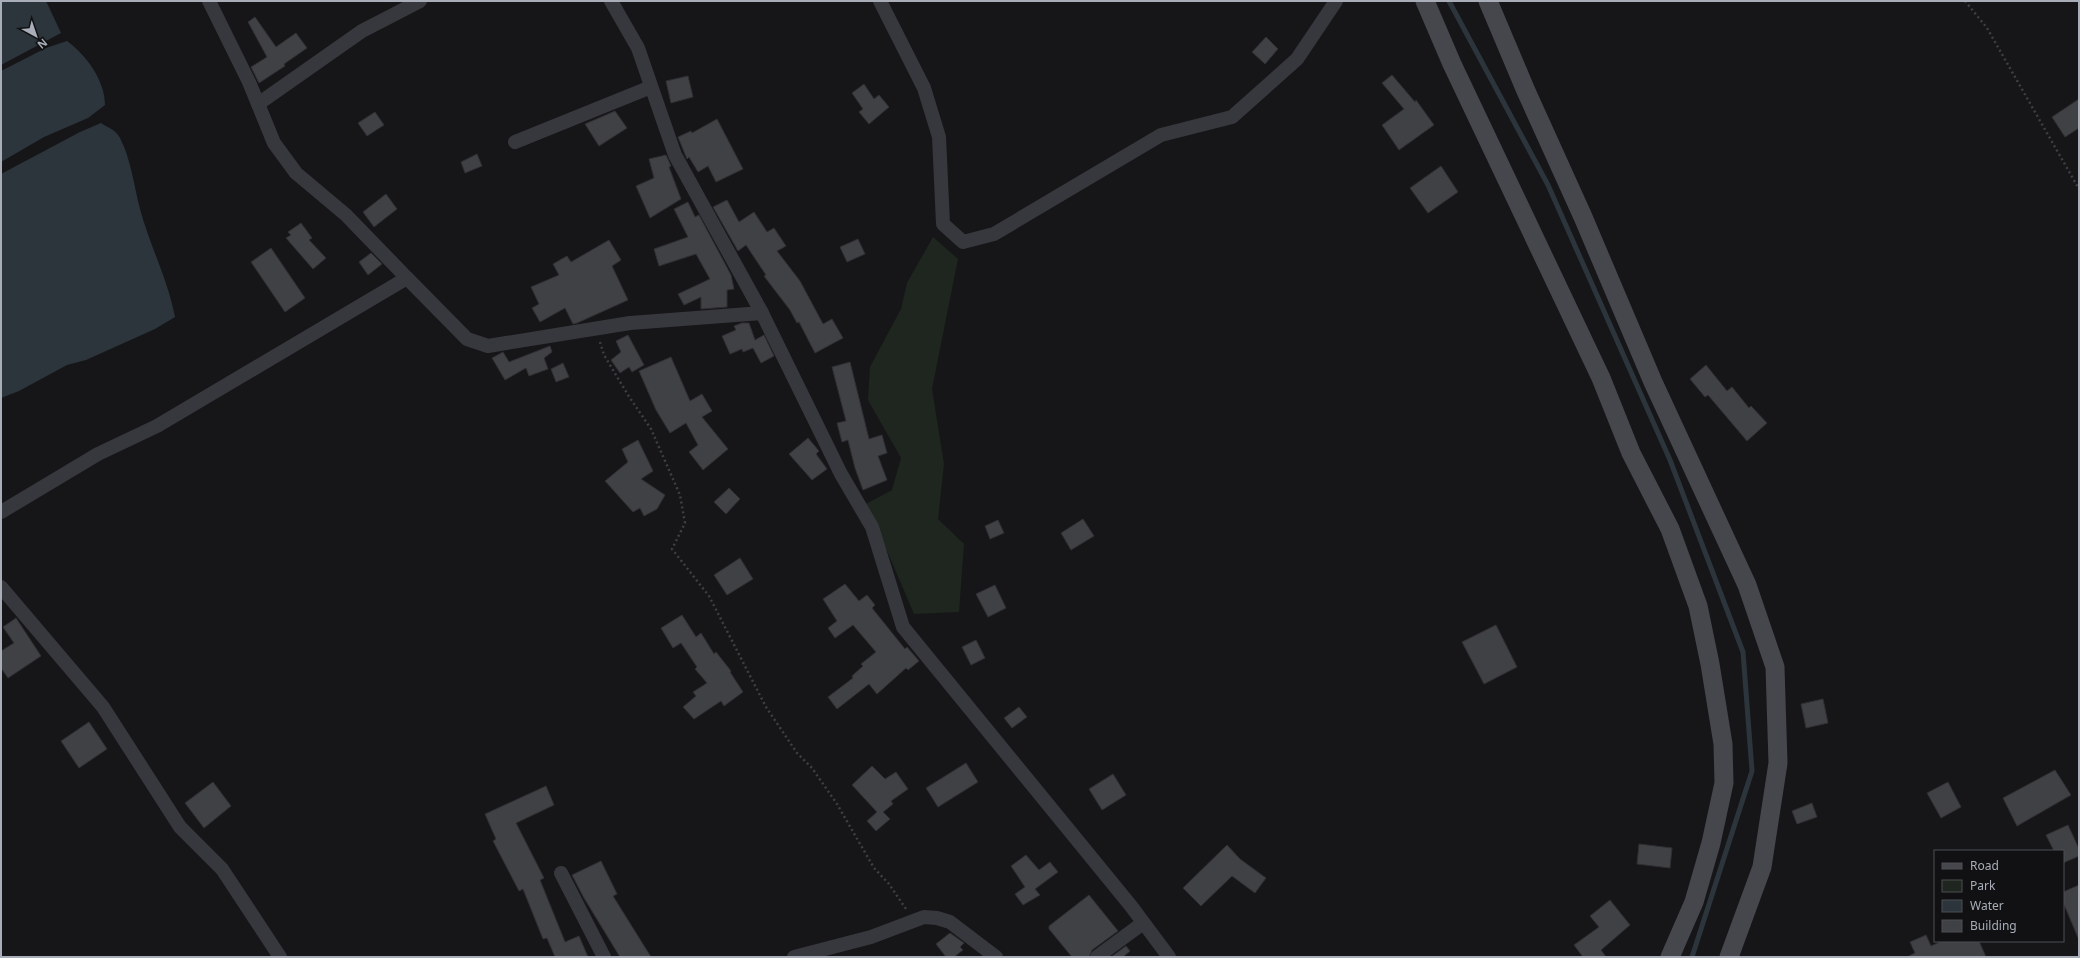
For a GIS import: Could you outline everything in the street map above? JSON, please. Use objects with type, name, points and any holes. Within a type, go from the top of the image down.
[{"type":"main road","points":[[1425,1],[1456,71],[1601,378],[1631,453],[1670,530],[1698,606],[1710,664],[1723,744],[1724,783],[1711,843],[1694,902],[1670,957]]},
{"type":"main road","points":[[1488,1],[1526,91],[1583,217],[1652,382],[1747,585],[1775,667],[1778,763],[1762,867],[1730,957]]},
{"type":"street","points":[[209,1],[258,104],[274,143],[296,173],[346,215],[467,339],[488,346],[630,323],[762,313]]},
{"type":"street","points":[[258,104],[362,31],[420,1]]},
{"type":"street","points":[[610,1],[638,48],[675,155],[762,313],[841,474],[872,527],[903,627],[1169,957]]},
{"type":"street","points":[[880,1],[924,88],[939,137],[942,224],[963,242],[994,234],[1161,135],[1232,117],[1297,59],[1336,1]]},
{"type":"street","points":[[515,142],[651,87]]},
{"type":"street","points":[[1,512],[98,454],[157,426],[407,278]]},
{"type":"street","points":[[1,587],[103,706],[180,827],[222,869],[280,957]]},
{"type":"street","points":[[560,874],[604,957]]},
{"type":"street","points":[[794,957],[871,937],[924,917],[937,918],[950,922],[996,957]]},
{"type":"street","points":[[1097,957],[1143,923]]},
{"type":"path","points":[[1965,1],[1987,28],[2079,189]]},
{"type":"path","points":[[596,328],[604,356],[651,429],[680,495],[686,523],[672,549],[709,596],[766,707],[797,753],[812,768],[837,804],[874,868],[915,920]]},
{"type":"green space","points":[[933,237],[958,259],[932,389],[944,464],[938,519],[964,544],[959,612],[914,614],[888,553],[864,505],[892,490],[901,458],[868,400],[870,367],[901,309],[907,283]]},
{"type":"water","points":[[1,1],[46,1],[61,33],[1,65]]},
{"type":"water","points":[[67,41],[81,53],[98,77],[102,86],[105,105],[88,118],[44,137],[1,162],[1,71],[46,48]]},
{"type":"water","points":[[101,123],[116,133],[124,146],[130,164],[144,223],[168,290],[175,317],[155,329],[86,360],[67,365],[19,391],[1,398],[1,174],[80,132]]},
{"type":"building","points":[[255,17],[276,47],[296,33],[307,48],[284,64],[285,66],[259,83],[251,67],[267,57],[248,22]]},
{"type":"building","points":[[1266,37],[1278,49],[1265,64],[1252,52]]},
{"type":"building","points":[[1392,75],[1415,102],[1416,100],[1434,125],[1399,150],[1382,125],[1404,109],[1382,83]]},
{"type":"building","points":[[688,76],[693,97],[671,103],[666,81]]},
{"type":"building","points":[[864,84],[874,99],[879,95],[889,107],[869,124],[859,112],[863,109],[852,93]]},
{"type":"building","points":[[2079,99],[2079,128],[2065,137],[2052,117]]},
{"type":"building","points":[[615,111],[627,128],[599,146],[585,124]]},
{"type":"building","points":[[375,112],[384,125],[367,136],[358,123]]},
{"type":"building","points":[[717,119],[743,169],[716,182],[708,166],[698,172],[689,157],[687,159],[678,137],[691,131],[692,133]]},
{"type":"building","points":[[477,154],[482,166],[465,173],[461,162]]},
{"type":"building","points":[[666,155],[681,199],[650,218],[636,186],[654,178],[649,159]]},
{"type":"building","points":[[1441,166],[1458,192],[1428,213],[1410,188]]},
{"type":"building","points":[[386,194],[397,209],[374,227],[363,212]]},
{"type":"building","points":[[727,200],[739,222],[754,212],[767,232],[774,228],[786,246],[777,251],[800,281],[823,324],[832,319],[843,338],[815,353],[799,322],[797,323],[790,310],[764,276],[766,275],[746,245],[738,251],[713,207]]},
{"type":"building","points":[[688,202],[695,217],[699,215],[731,275],[734,289],[727,290],[727,307],[701,309],[701,297],[684,305],[678,294],[710,279],[696,254],[659,266],[654,249],[688,237],[674,209]]},
{"type":"building","points":[[301,223],[312,238],[309,240],[326,258],[313,269],[286,238],[291,235],[288,232]]},
{"type":"building","points":[[858,239],[865,254],[847,262],[840,247]]},
{"type":"building","points":[[609,240],[621,260],[612,266],[628,300],[573,324],[565,308],[540,322],[532,308],[539,304],[531,287],[559,275],[553,264],[567,256],[571,262]]},
{"type":"building","points":[[271,248],[305,298],[285,312],[251,262]]},
{"type":"building","points":[[371,253],[382,264],[368,275],[359,262]]},
{"type":"building","points":[[742,323],[749,323],[755,340],[764,335],[774,356],[761,363],[753,348],[743,352],[742,349],[730,354],[722,336],[736,330],[734,326]]},
{"type":"building","points":[[628,335],[644,365],[632,372],[629,367],[620,373],[611,360],[621,352],[616,341]]},
{"type":"building","points":[[550,346],[552,352],[544,358],[548,369],[529,376],[526,368],[505,380],[492,358],[503,352],[509,362]]},
{"type":"building","points":[[671,357],[690,401],[702,394],[712,411],[702,417],[728,449],[703,470],[689,452],[698,445],[686,423],[670,433],[656,410],[639,371]]},
{"type":"building","points":[[850,362],[869,439],[882,435],[887,453],[878,456],[887,480],[863,490],[855,468],[848,440],[842,442],[837,423],[846,421],[832,367]]},
{"type":"building","points":[[563,363],[569,377],[556,382],[551,369]]},
{"type":"building","points":[[1706,365],[1727,391],[1732,387],[1749,408],[1751,406],[1767,423],[1747,441],[1708,395],[1705,397],[1690,379]]},
{"type":"building","points":[[808,438],[819,451],[816,454],[827,469],[812,480],[789,454]]},
{"type":"building","points":[[638,440],[653,471],[641,479],[665,495],[657,509],[644,516],[640,508],[633,512],[605,481],[628,462],[622,449]]},
{"type":"building","points":[[729,488],[740,499],[726,514],[714,502]]},
{"type":"building","points":[[1083,519],[1094,536],[1071,550],[1061,533]]},
{"type":"building","points":[[998,520],[1004,533],[990,539],[985,526]]},
{"type":"building","points":[[740,558],[753,579],[727,595],[714,575]]},
{"type":"building","points":[[845,584],[859,601],[867,595],[875,605],[872,608],[905,649],[907,647],[919,661],[908,670],[906,668],[877,694],[869,684],[837,709],[828,697],[853,678],[852,676],[863,666],[861,664],[876,652],[853,625],[835,638],[828,628],[837,621],[823,599]]},
{"type":"building","points":[[995,585],[1006,608],[988,617],[976,594]]},
{"type":"building","points":[[682,615],[696,637],[701,633],[714,654],[716,652],[731,671],[730,672],[743,692],[724,706],[721,701],[694,719],[683,707],[696,696],[693,692],[707,683],[695,669],[697,667],[681,643],[673,648],[661,628]]},
{"type":"building","points":[[16,618],[41,656],[8,678],[1,668],[1,651],[14,643],[3,627]]},
{"type":"building","points":[[1496,625],[1517,667],[1484,684],[1462,642]]},
{"type":"building","points":[[976,640],[985,658],[971,665],[962,647]]},
{"type":"building","points":[[1823,699],[1828,723],[1806,728],[1801,704]]},
{"type":"building","points":[[1019,707],[1027,717],[1012,728],[1004,718]]},
{"type":"building","points":[[89,722],[107,749],[79,768],[61,741]]},
{"type":"building","points":[[966,763],[978,782],[938,807],[926,788]]},
{"type":"building","points":[[872,766],[885,779],[896,772],[908,789],[891,801],[893,804],[883,812],[890,819],[876,831],[867,821],[877,812],[852,785]]},
{"type":"building","points":[[2055,770],[2071,795],[2017,826],[2003,798]]},
{"type":"building","points":[[1113,774],[1126,795],[1102,810],[1089,789]]},
{"type":"building","points":[[213,782],[231,806],[204,828],[185,803]]},
{"type":"building","points":[[1948,782],[1961,807],[1941,818],[1927,793]]},
{"type":"building","points":[[546,786],[554,805],[516,823],[544,878],[540,880],[565,942],[579,936],[588,957],[555,957],[547,938],[543,939],[523,889],[519,891],[493,841],[496,839],[485,814]]},
{"type":"building","points":[[1812,803],[1817,817],[1797,824],[1792,811]]},
{"type":"building","points":[[2068,825],[2079,849],[2079,856],[2064,863],[2064,850],[2054,850],[2046,835]]},
{"type":"building","points":[[1639,844],[1672,848],[1670,868],[1637,864]]},
{"type":"building","points":[[1227,845],[1240,859],[1266,878],[1255,893],[1232,876],[1201,906],[1183,888]]},
{"type":"building","points":[[1026,855],[1039,870],[1050,862],[1058,872],[1035,889],[1040,895],[1023,905],[1015,894],[1025,887],[1011,866]]},
{"type":"building","points":[[601,861],[617,894],[613,896],[651,957],[620,957],[584,898],[572,875]]},
{"type":"building","points":[[2079,885],[2079,940],[2064,904],[2064,892]]},
{"type":"building","points":[[1089,895],[1118,931],[1092,950],[1089,957],[1072,957],[1049,929],[1049,926]]},
{"type":"building","points":[[1610,900],[1630,925],[1601,950],[1606,957],[1583,957],[1574,945],[1599,927],[1590,916]]},
{"type":"building","points":[[950,933],[964,943],[960,947],[963,950],[954,957],[946,957],[936,944]]},
{"type":"building","points":[[1926,935],[1931,946],[1940,942],[1979,942],[1986,957],[1907,957],[1915,953],[1910,942]]},
{"type":"building","points":[[1126,946],[1130,951],[1123,957],[1111,957]]},
{"type":"waterway","points":[[1449,1],[1548,185],[1670,460],[1743,652],[1752,771],[1692,957]]}]
